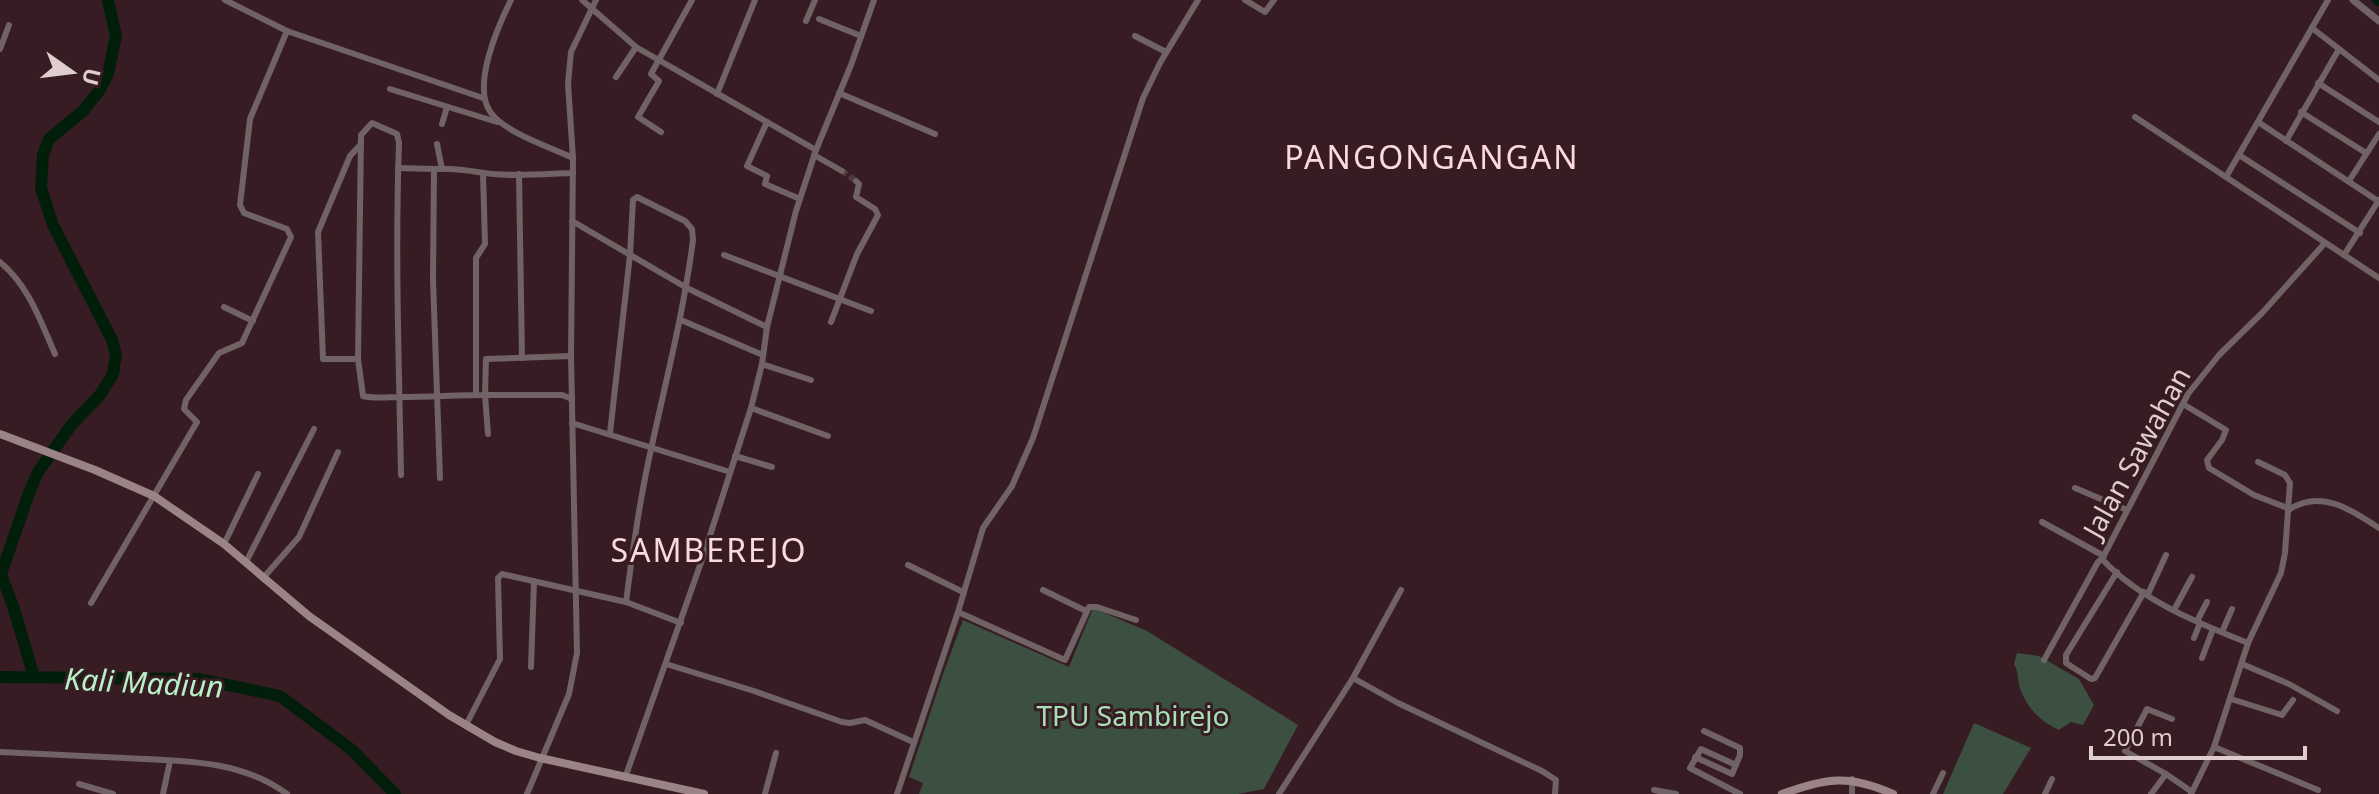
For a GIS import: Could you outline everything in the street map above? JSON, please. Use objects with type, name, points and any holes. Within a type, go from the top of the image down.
[{"type":"main road","points":[[0,434],[154,496],[224,544],[309,616],[466,725],[516,751],[704,794]]},
{"type":"main road","points":[[1782,794],[1831,781],[1852,779],[1893,794]]},
{"type":"street","points":[[225,0],[287,31],[483,98]]},
{"type":"street","points":[[505,124],[491,113],[483,98],[489,52],[511,0]]},
{"type":"street","points":[[582,0],[636,47],[767,122],[842,171]]},
{"type":"street","points":[[527,794],[572,680],[577,653],[571,356],[573,158],[568,84],[571,52],[596,0]]},
{"type":"street","points":[[661,132],[638,117],[659,81],[650,75],[692,0]]},
{"type":"street","points":[[717,94],[755,0]]},
{"type":"street","points":[[805,0],[814,2],[806,21]]},
{"type":"street","points":[[625,778],[681,623],[751,408],[767,327],[800,199],[874,0]]},
{"type":"street","points":[[897,794],[983,528],[1012,486],[1033,438],[1143,98],[1166,52],[1198,0]]},
{"type":"street","points":[[1245,0],[1265,12],[1274,0]]},
{"type":"street","points":[[2226,177],[2328,0]]},
{"type":"street","points":[[2353,0],[2379,21]]},
{"type":"street","points":[[819,19],[861,36]]},
{"type":"street","points":[[2312,28],[2379,80]]},
{"type":"street","points":[[0,49],[5,30]]},
{"type":"street","points":[[91,603],[197,422],[184,409],[186,400],[219,353],[242,343],[291,237],[287,229],[244,213],[240,205],[250,119],[287,31]]},
{"type":"street","points":[[1135,36],[1166,52]]},
{"type":"street","points":[[616,77],[636,47]]},
{"type":"street","points":[[2286,141],[2339,49]]},
{"type":"street","points":[[2318,83],[2379,122]]},
{"type":"street","points":[[390,89],[505,124],[573,158]]},
{"type":"street","points":[[839,93],[935,134]]},
{"type":"street","points":[[442,124],[447,107]]},
{"type":"street","points":[[2301,112],[2366,153]]},
{"type":"street","points":[[2135,117],[2379,278]]},
{"type":"street","points":[[767,122],[747,166],[767,176],[765,184],[800,199]]},
{"type":"street","points":[[2258,122],[2379,200],[2344,255]]},
{"type":"street","points":[[401,475],[400,397],[396,303],[397,134],[372,123],[361,135],[358,359],[363,396],[400,397],[439,397],[562,395],[572,399]]},
{"type":"street","points":[[2349,181],[2379,134]]},
{"type":"street","points":[[358,359],[323,359],[318,260],[320,227],[350,156],[361,144]]},
{"type":"street","points":[[437,144],[433,280],[440,478]]},
{"type":"street","points":[[2239,155],[2360,233]]},
{"type":"street","points":[[398,168],[463,168],[483,173],[573,173]]},
{"type":"street","points":[[476,395],[476,261],[485,244],[483,173]]},
{"type":"street","points":[[519,174],[522,358]]},
{"type":"street","points":[[831,322],[857,254],[878,215],[875,209],[856,197],[859,184],[856,181]]},
{"type":"street","points":[[610,433],[630,255],[633,200],[637,197],[690,225],[693,240],[681,320],[651,447],[626,602]]},
{"type":"street","points":[[572,221],[687,288],[767,327]]},
{"type":"street","name":"Jalan Sawahan","points":[[2248,643],[2174,610],[2117,572],[2103,557],[2183,404],[2219,355],[2325,243]]},
{"type":"street","points":[[724,255],[871,311]]},
{"type":"street","points":[[0,262],[18,280],[33,303],[55,354]]},
{"type":"street","points":[[224,307],[253,321]]},
{"type":"street","points":[[681,320],[763,355]]},
{"type":"street","points":[[488,434],[486,359],[571,356]]},
{"type":"street","points":[[762,364],[811,380]]},
{"type":"street","points":[[2183,404],[2226,430],[2207,460],[2209,468],[2254,495],[2290,509]]},
{"type":"street","points":[[751,408],[828,436]]},
{"type":"street","points":[[572,423],[730,472]]},
{"type":"street","points":[[246,562],[314,429]]},
{"type":"street","points":[[264,577],[299,537],[338,452]]},
{"type":"street","points":[[735,456],[772,467]]},
{"type":"street","points":[[2172,719],[2147,709],[2125,751],[2192,793],[2214,747],[2248,643],[2281,573],[2290,509],[2289,478],[2258,462]]},
{"type":"street","points":[[224,544],[258,474]]},
{"type":"street","points":[[2075,488],[2127,510]]},
{"type":"street","points":[[2290,509],[2307,499],[2325,501],[2357,513],[2379,528]]},
{"type":"street","points":[[2042,522],[2103,557],[2044,660]]},
{"type":"street","points":[[2117,572],[2066,655],[2066,663],[2091,679],[2095,678],[2166,555]]},
{"type":"street","points":[[908,565],[963,592]]},
{"type":"street","points":[[466,725],[500,660],[499,576],[502,574],[626,602],[681,623]]},
{"type":"street","points":[[2174,610],[2192,577]]},
{"type":"street","points":[[531,667],[534,581]]},
{"type":"street","points":[[1043,590],[1086,611]]},
{"type":"street","points":[[1279,794],[1353,678],[1401,590]]},
{"type":"street","points":[[2194,638],[2207,602]]},
{"type":"street","points":[[958,612],[1065,660],[1089,607],[1136,620]]},
{"type":"street","points":[[2222,632],[2232,609]]},
{"type":"street","points":[[2202,658],[2213,629]]},
{"type":"street","points":[[666,664],[842,722],[865,720],[913,742]]},
{"type":"street","points":[[2242,664],[2289,684],[2337,711]]},
{"type":"street","points":[[1353,678],[1398,703],[1542,771],[1556,780],[1555,794]]},
{"type":"street","points":[[2231,699],[2282,715],[2293,700]]},
{"type":"street","points":[[1704,731],[1740,748],[1727,787]]},
{"type":"street","points":[[2214,747],[2318,790]]},
{"type":"street","points":[[1736,765],[1701,749],[1690,769],[1740,794]]},
{"type":"street","points":[[0,752],[204,763],[238,769],[265,780],[287,794]]},
{"type":"street","points":[[765,794],[776,753]]},
{"type":"street","points":[[1707,778],[1719,756]]},
{"type":"street","points":[[1695,757],[1732,774]]},
{"type":"street","points":[[164,794],[170,761]]},
{"type":"street","points":[[1933,794],[1943,773]]},
{"type":"street","points":[[2151,794],[2166,774]]},
{"type":"street","points":[[1852,779],[1852,794]]},
{"type":"street","points":[[2045,794],[2052,779]]},
{"type":"street","points":[[79,784],[113,794]]},
{"type":"street","points":[[1654,790],[1676,794]]},
{"type":"green space","name":"TPU Sambirejo","points":[[1093,608],[1147,631],[1298,725],[1264,789],[1238,794],[919,794],[923,783],[909,777],[963,620],[1069,667]]},
{"type":"green space","points":[[2017,653],[2039,656],[2079,679],[2094,705],[2083,725],[2071,722],[2059,730],[2035,713],[2020,688],[2014,664]]},
{"type":"green space","points":[[1974,723],[2031,748],[2003,794],[1943,794]]},
{"type":"waterway","points":[[34,677],[1,574],[38,472],[72,424],[100,395],[113,374],[116,354],[112,340],[53,225],[41,188],[43,155],[49,139],[83,111],[108,74],[116,36],[108,0]]},
{"type":"waterway","name":"Kali Madiun","points":[[0,677],[200,679],[280,696],[352,750],[395,794]]},
{"type":"tunnel","points":[[842,171],[856,181]]},
{"type":"district","name":"PANGONGANGAN","points":[[1432,156]]},
{"type":"district","name":"SAMBEREJO","points":[[709,549]]}]
